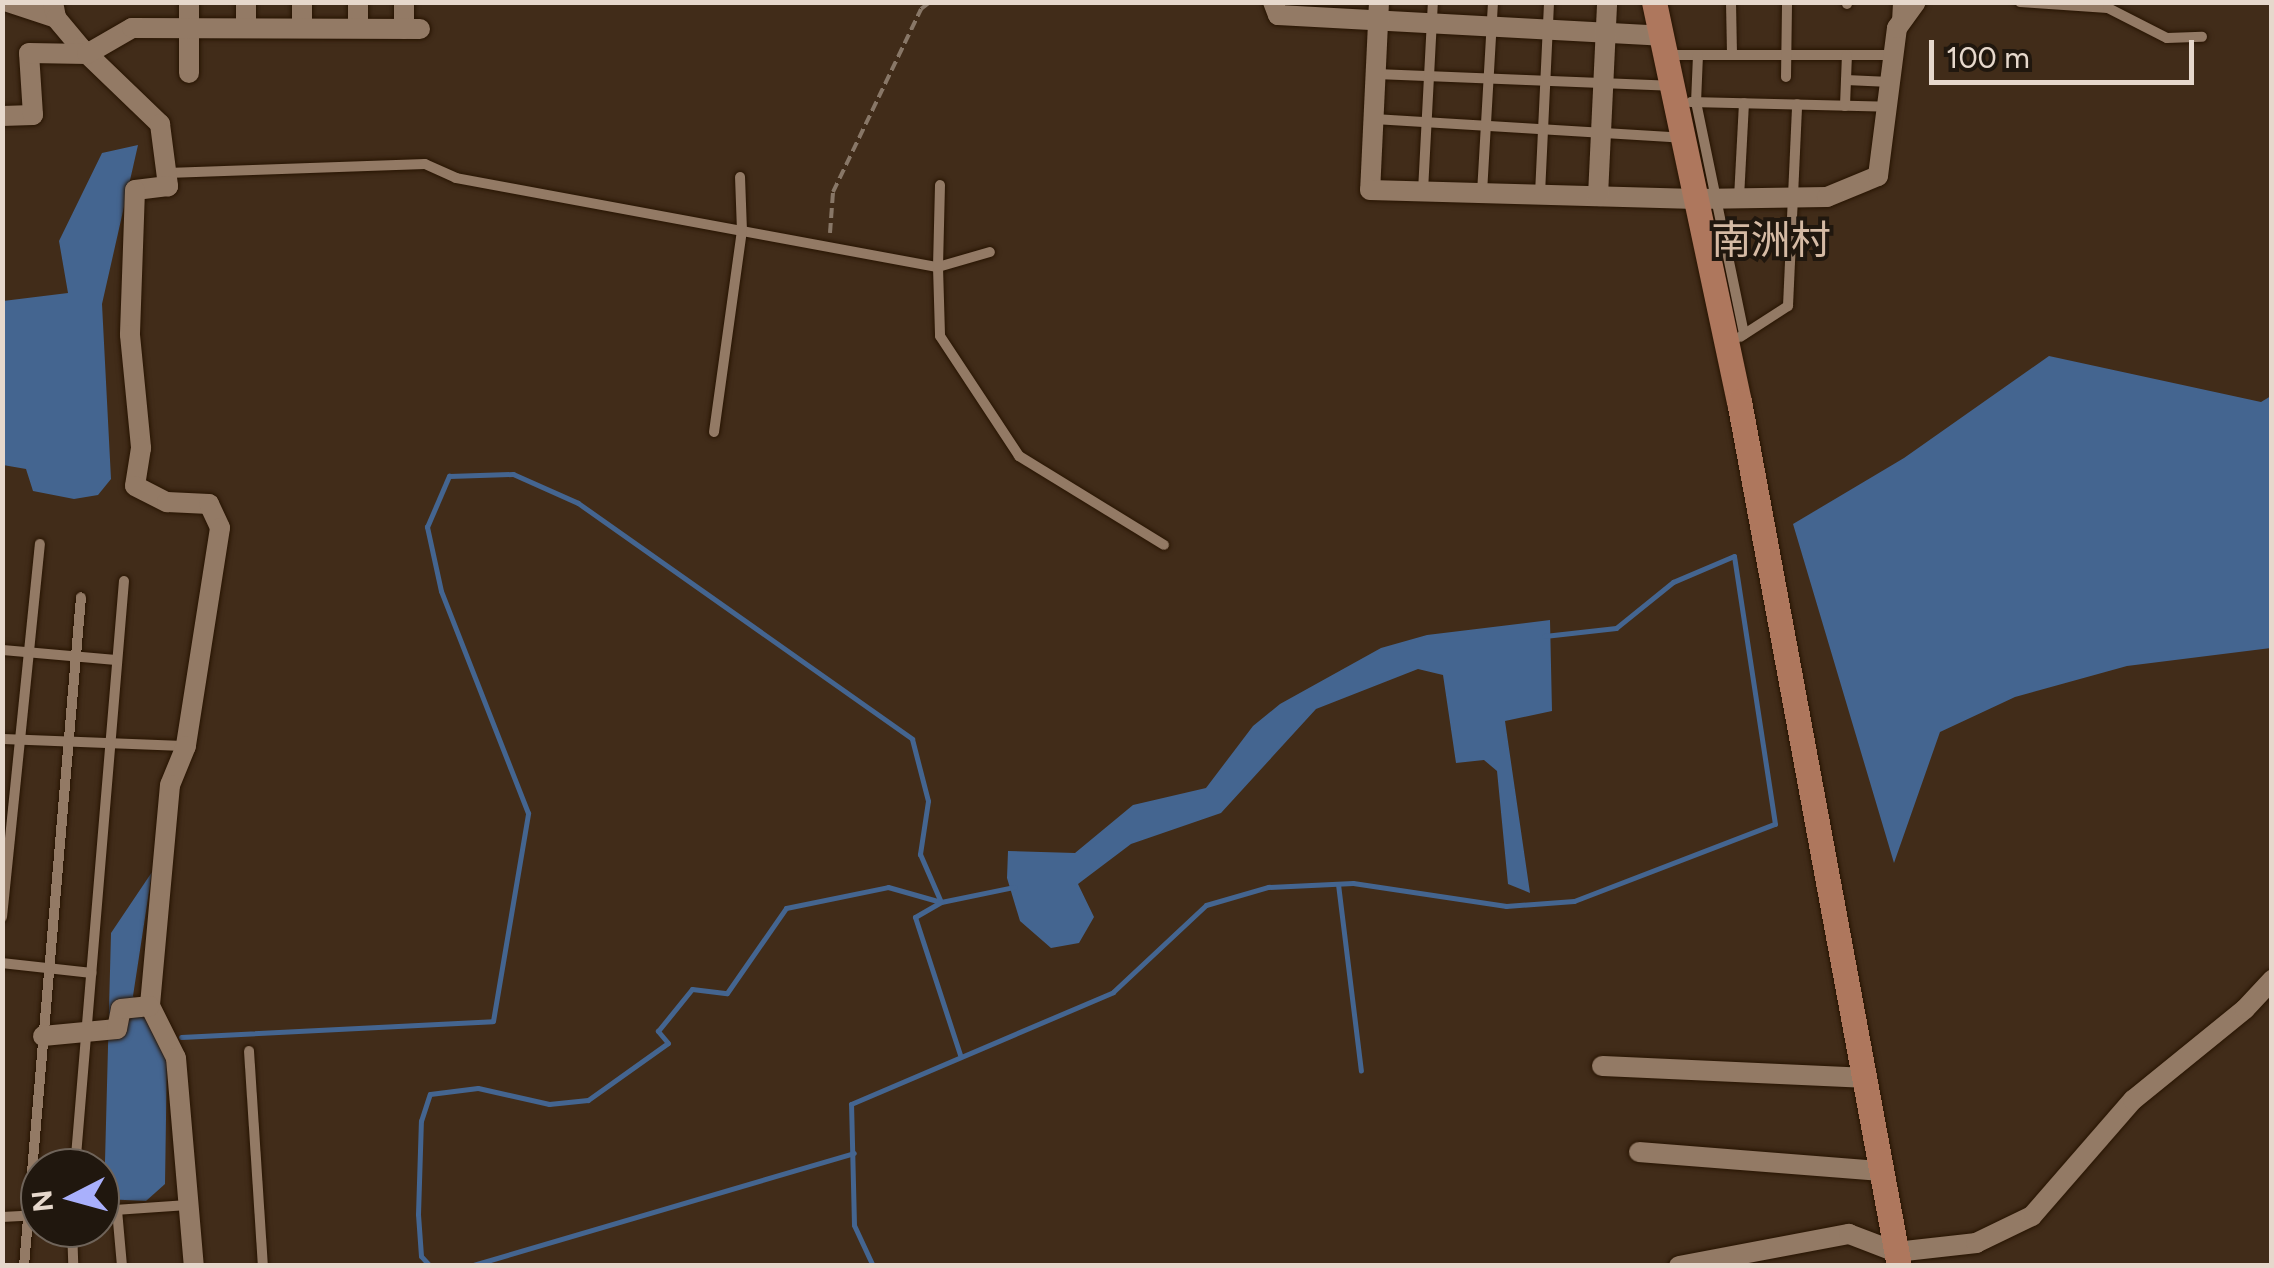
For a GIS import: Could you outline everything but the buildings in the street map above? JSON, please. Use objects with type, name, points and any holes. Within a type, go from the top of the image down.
[{"type":"street","points":[[8,2],[54,10],[88,54],[160,124],[168,186],[135,190],[130,335],[141,448],[135,486],[167,502],[209,504],[220,528],[186,746],[170,785],[150,1006],[176,1058],[194,1266]]},
{"type":"street","points":[[189,2],[190,73]]},
{"type":"street","points":[[246,2],[246,28]]},
{"type":"street","points":[[302,2],[302,28]]},
{"type":"street","points":[[358,2],[358,28]]},
{"type":"street","points":[[2,116],[32,115],[29,53],[88,54],[132,28],[412,28],[404,2]]},
{"type":"street","points":[[1274,2],[1278,15],[1432,13],[1492,27],[1606,33],[1663,45]]},
{"type":"street","points":[[1598,196],[1607,2]]},
{"type":"street","points":[[1654,2],[1663,45],[1681,96],[1683,138],[1706,198],[1735,340],[1898,1259]]},
{"type":"street","points":[[1379,11],[1370,190],[1739,198],[1827,196],[1878,176],[1897,28],[1916,2]]},
{"type":"street","points":[[1679,1266],[1849,1234],[1898,1259],[1976,1243],[2032,1216],[2133,1100],[2245,1009],[2272,980]]},
{"type":"street","points":[[44,1036],[117,1030],[121,1010],[150,1006]]},
{"type":"street","points":[[1602,1066],[1864,1078]]},
{"type":"street","points":[[1639,1152],[1881,1170]]},
{"type":"lane","points":[[1482,193],[1494,2]]},
{"type":"lane","points":[[1540,194],[1548,2]]},
{"type":"lane","points":[[1731,2],[1732,55]]},
{"type":"lane","points":[[1786,76],[1787,2]]},
{"type":"lane","points":[[1897,28],[1898,2]]},
{"type":"lane","points":[[2020,2],[2108,8],[2167,38],[2202,37]]},
{"type":"lane","points":[[1422,191],[1432,13]]},
{"type":"lane","points":[[1663,45],[1698,55],[1894,55]]},
{"type":"lane","points":[[1698,55],[1681,96],[1706,198]]},
{"type":"lane","points":[[1845,106],[1847,55]]},
{"type":"lane","points":[[1376,74],[1603,83],[1744,103],[1888,107]]},
{"type":"lane","points":[[1846,80],[1891,82]]},
{"type":"lane","points":[[1739,198],[1744,103]]},
{"type":"lane","points":[[1735,340],[1788,306],[1798,104]]},
{"type":"lane","points":[[1374,119],[1683,138]]},
{"type":"lane","points":[[166,173],[425,164],[456,178],[938,267],[990,252]]},
{"type":"lane","points":[[714,432],[742,230],[740,177]]},
{"type":"lane","points":[[940,184],[940,336],[1019,456],[1164,545]]},
{"type":"lane","points":[[2,917],[40,544]]},
{"type":"lane","points":[[77,1148],[124,581]]},
{"type":"lane","points":[[38,1148],[81,597]]},
{"type":"lane","points":[[2,650],[117,660]]},
{"type":"lane","points":[[2,739],[186,746]]},
{"type":"lane","points":[[2,963],[91,972]]},
{"type":"lane","points":[[249,1051],[263,1266]]},
{"type":"lane","points":[[120,1210],[188,1204]]},
{"type":"path","points":[[830,247],[832,192],[921,9],[930,2]]},
{"type":"water","points":[[138,145],[102,304],[111,479],[98,495],[74,499],[33,491],[26,469],[3,465],[3,301],[68,293],[59,241],[102,153]]},
{"type":"water","points":[[2049,356],[2261,402],[2271,396],[2271,648],[2127,666],[2015,697],[1940,732],[1894,863],[1793,524],[1904,458]]},
{"type":"water","points":[[1550,620],[1552,711],[1505,721],[1530,893],[1508,884],[1497,771],[1484,760],[1456,763],[1443,675],[1418,669],[1316,709],[1221,813],[1131,844],[1078,884],[1094,917],[1079,943],[1051,948],[1020,921],[1007,878],[1008,851],[1075,853],[1133,805],[1206,788],[1253,726],[1280,704],[1381,648],[1427,635]]},
{"type":"water","points":[[152,872],[133,996],[167,1053],[165,1184],[146,1201],[120,1200],[120,1148],[105,1148],[111,933]]},
{"type":"waterway","points":[[181,1037],[493,1021],[528,813],[441,591],[427,527],[449,476],[513,474],[578,503],[912,739],[928,801],[920,854],[941,902],[1014,887]]},
{"type":"waterway","points":[[873,1266],[854,1225],[851,1104],[1113,992],[1206,905],[1268,887],[1353,883],[1506,906],[1574,901],[1775,824],[1734,556],[1673,582],[1616,628],[1544,636]]},
{"type":"waterway","points":[[1338,884],[1361,1071]]},
{"type":"waterway","points":[[430,1266],[421,1256],[418,1214],[421,1121],[430,1094],[478,1088],[549,1104],[588,1100],[668,1043],[658,1031],[692,989],[727,993],[786,908],[888,887],[941,902],[915,917],[960,1055]]},
{"type":"waterway","points":[[470,1266],[854,1153]]},
{"type":"district","name":"南洲村","points":[[1771,240]]}]
